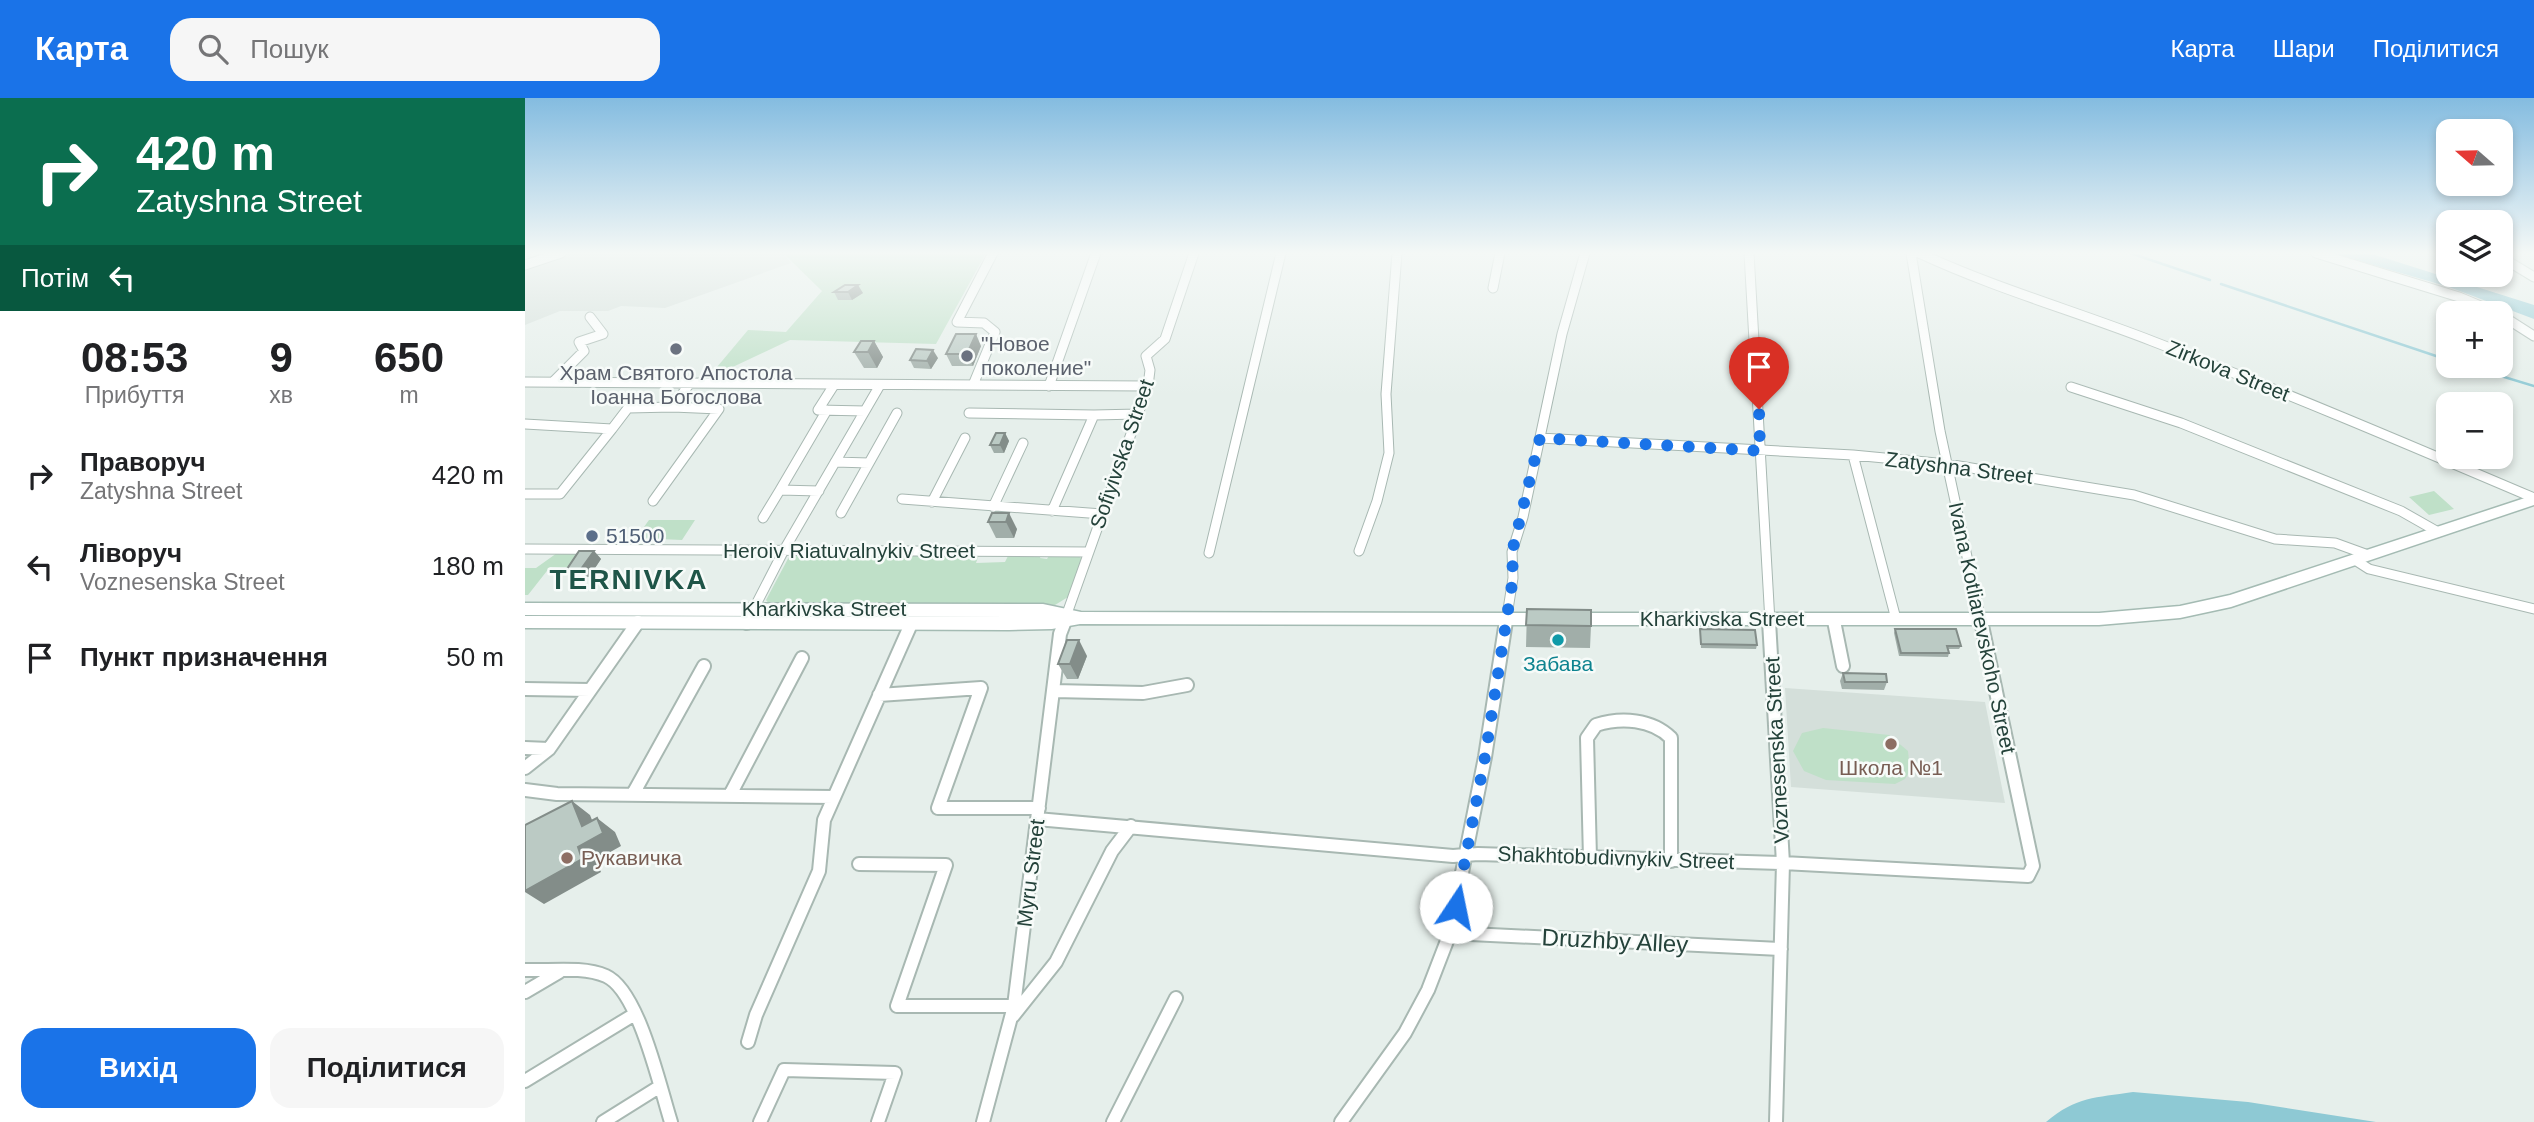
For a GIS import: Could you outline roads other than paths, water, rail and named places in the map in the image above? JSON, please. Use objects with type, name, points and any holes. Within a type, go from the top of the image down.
[{"type":"street","points":[[968,301],[957,322],[984,323],[995,332],[973,385]]},
{"type":"street","points":[[1049,386],[1079,301]]},
{"type":"street","name":"Sofiyivska Street","points":[[1070,617],[1089,552],[1148,386],[1150,370],[1146,356],[1165,338],[1178,301]]},
{"type":"street","points":[[1209,553],[1270,301]]},
{"type":"street","points":[[1359,551],[1377,501],[1389,453],[1386,394],[1393,301]]},
{"type":"street","points":[[1341,1122],[1405,1033],[1429,990],[1450,933],[1485,757],[1513,578],[1512,552],[1571,301]]},
{"type":"street","name":"Voznesenska Street","points":[[1753,301],[1783,863],[1776,1122]]},
{"type":"street","name":"Ivana Kotliarevskoho Street","points":[[1921,301],[1947,464],[2033,866],[2028,876]]},
{"type":"street","name":"Zirkova Street","points":[[2041,301],[2150,340],[2424,449],[2534,499]]},
{"type":"street","points":[[552,382],[584,351],[579,342],[603,334],[590,317]]},
{"type":"street","points":[[2513,323],[2534,336]]},
{"type":"street","points":[[525,382],[1148,386]]},
{"type":"street","points":[[673,407],[691,383]]},
{"type":"street","points":[[834,385],[818,410],[865,411]]},
{"type":"street","points":[[750,616],[784,550],[880,385]]},
{"type":"street","points":[[2071,387],[2181,423],[2401,511],[2438,532]]},
{"type":"street","points":[[525,494],[560,494],[628,408],[719,409],[653,501]]},
{"type":"street","points":[[763,518],[827,410]]},
{"type":"street","points":[[841,513],[897,413]]},
{"type":"street","points":[[969,413],[1138,414]]},
{"type":"street","points":[[1052,511],[1094,415]]},
{"type":"street","points":[[525,424],[613,429]]},
{"type":"street","points":[[932,502],[965,438]]},
{"type":"street","name":"Zatyshna Street","points":[[1540,438],[1853,455],[1947,464],[2134,495],[2275,539],[2335,543],[2361,558]]},
{"type":"street","points":[[993,507],[1023,443]]},
{"type":"street","points":[[1853,455],[1896,619]]},
{"type":"street","points":[[835,462],[869,463]]},
{"type":"street","points":[[780,490],[819,491]]},
{"type":"street","points":[[902,499],[1102,514]]},
{"type":"street","name":"Kharkivska Street","points":[[750,616],[911,624],[1070,617],[2099,619],[2180,612],[2231,601],[2534,499]]},
{"type":"street","name":"Heroiv Riatuvalnykiv Street","points":[[525,549],[1089,552]]},
{"type":"street","points":[[2361,558],[2369,569],[2534,609]]},
{"type":"street","name":"Kharkivska Street","points":[[525,609],[578,615],[643,616],[1043,610],[1070,617]]},
{"type":"street","name":"Kharkivska Street","points":[[525,622],[578,615]]},
{"type":"street","points":[[525,768],[549,748],[643,616]]},
{"type":"street","name":"Myru Street","points":[[983,1122],[1012,1012],[1054,691],[1070,617]]},
{"type":"street","points":[[1834,619],[1843,666]]},
{"type":"street","points":[[748,1042],[756,1015],[819,871],[821,831],[834,797],[911,624]]},
{"type":"street","points":[[730,795],[802,658]]},
{"type":"street","points":[[633,794],[704,666]]},
{"type":"street","points":[[1054,691],[1143,693],[1187,685]]},
{"type":"street","name":"Shakhtobudivnykiv Street","points":[[879,695],[981,688],[937,808],[1038,813],[1131,826],[1466,855],[1783,863],[2028,876]]},
{"type":"street","points":[[525,689],[590,690]]},
{"type":"street","points":[[1590,858],[1587,738],[1597,725],[1614,721],[1651,725],[1671,738],[1671,861]]},
{"type":"street","points":[[525,748],[549,748]]},
{"type":"street","points":[[525,790],[557,794],[834,797]]},
{"type":"street","points":[[859,864],[946,865],[898,1006],[1012,1012],[1056,962],[1112,851],[1131,826]]},
{"type":"street","name":"Druzhby Alley","points":[[1450,933],[1781,949]]},
{"type":"street","points":[[525,970],[606,976],[614,979],[628,996],[671,1122]]},
{"type":"street","points":[[525,992],[560,972]]},
{"type":"street","points":[[1113,1122],[1175,998]]},
{"type":"street","points":[[525,1081],[635,1014]]},
{"type":"street","points":[[760,1122],[784,1070],[895,1073],[878,1122]]},
{"type":"street","points":[[603,1122],[659,1087]]},
{"type":"water","points":[[2486,301],[2521,301],[2534,305],[2534,319],[2513,311],[2513,301]]},
{"type":"water","points":[[2133,1092],[2248,1102],[2376,1122],[2046,1122],[2077,1103]]},
{"type":"waterway","points":[[2271,301],[2436,356]]},
{"type":"waterway","points":[[2508,378],[2534,386]]},
{"type":"place","name":"Храм Святого Апостола Іоанна Богослова","points":[[676,349]]},
{"type":"place","name":"\"Новое поколение\"","points":[[967,356]]},
{"type":"place","name":"51500","points":[[592,536]]},
{"type":"place","name":"Забава","points":[[1558,640]]},
{"type":"place","name":"Школа №1","points":[[1891,744]]},
{"type":"place","name":"Рукавичка","points":[[567,858]]},
{"type":"district","name":"TERNIVKA","points":[[629,579]]}]
